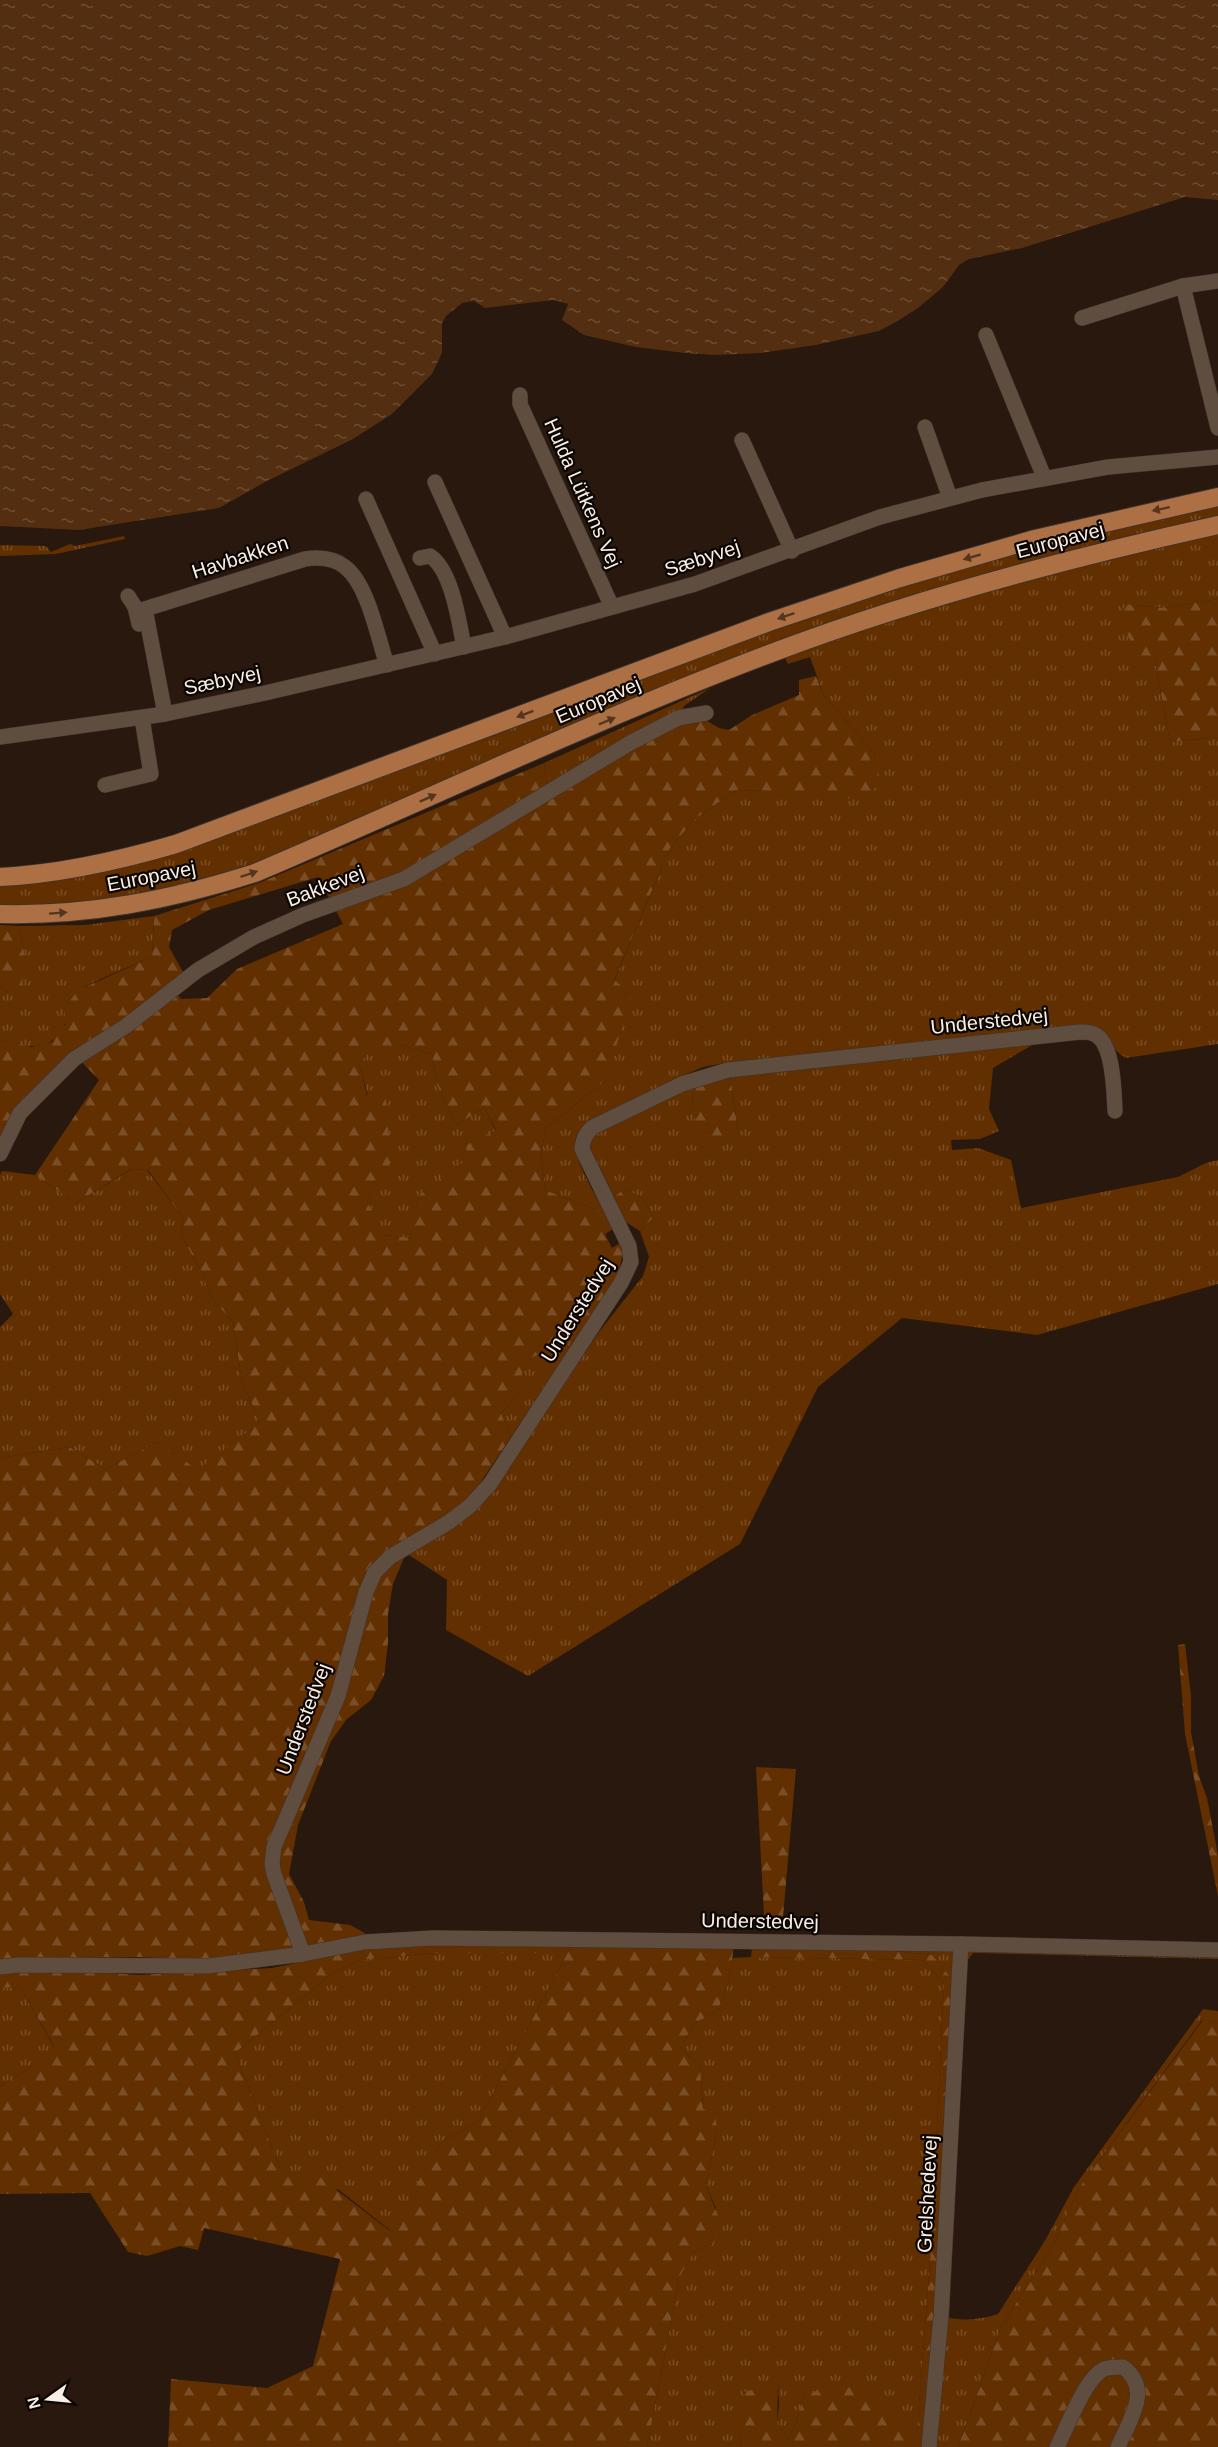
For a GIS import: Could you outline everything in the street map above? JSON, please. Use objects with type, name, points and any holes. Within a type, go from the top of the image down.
[{"type":"main road","name":"Europavej","points":[[0,877],[74,870],[176,844],[769,622],[900,578],[1035,539],[1218,497]]},
{"type":"main road","name":"Europavej","points":[[0,914],[82,912],[196,892],[255,873],[778,650],[907,606],[1038,568],[1218,525]]},
{"type":"street","points":[[1082,318],[1183,286],[1218,281]]},
{"type":"street","points":[[1183,286],[1218,428]]},
{"type":"street","points":[[986,335],[1044,477]]},
{"type":"street","name":"Hulda Lütkens Vej","points":[[520,395],[520,404],[612,607]]},
{"type":"street","points":[[925,427],[950,498]]},
{"type":"street","points":[[742,440],[792,550]]},
{"type":"street","name":"Sæbyvej","points":[[0,737],[155,716],[506,637],[695,584],[880,517],[950,498],[1044,477],[1108,467],[1218,457]]},
{"type":"street","points":[[435,482],[506,637]]},
{"type":"street","points":[[366,499],[435,654]]},
{"type":"street","points":[[420,558],[430,556],[437,560],[451,590],[464,647]]},
{"type":"street","name":"Havbakken","points":[[155,716],[145,609],[305,559],[320,557],[333,561],[345,566],[355,577],[387,665]]},
{"type":"street","points":[[105,785],[151,774],[155,716],[135,606],[128,596]]},
{"type":"street","name":"Bakkevej","points":[[0,1154],[20,1113],[74,1059],[126,1026],[198,970],[254,937],[303,915],[404,879],[630,743],[678,718],[706,713]]},
{"type":"street","name":"Understedvej","points":[[303,1954],[274,1874],[272,1864],[274,1847],[338,1696],[370,1582],[375,1572],[390,1557],[470,1506],[490,1484],[621,1283],[631,1262],[628,1246],[582,1149],[582,1140],[586,1134],[593,1127],[682,1084],[729,1070],[1080,1032],[1094,1033],[1101,1038],[1106,1047],[1111,1066],[1115,1111]]},
{"type":"street","name":"Understedvej","points":[[0,1967],[18,1965],[208,1966],[303,1954],[365,1942],[433,1938],[962,1944],[1218,1950]]},
{"type":"street","name":"Grelshedevej","points":[[929,2447],[942,2304],[962,1944]]},
{"type":"street","points":[[1057,2447],[1086,2390],[1096,2376],[1104,2369],[1123,2367],[1131,2373],[1137,2386],[1139,2400],[1118,2447]]},
{"type":"green space","points":[[1218,504],[1218,517],[1010,568],[243,870],[127,899],[0,908],[0,884],[48,880],[789,623],[981,560]]},
{"type":"green space","points":[[1218,533],[1218,599],[1163,608],[1126,604],[1155,661],[1170,742],[1218,737],[1218,1044],[1126,1058],[1113,1047],[1103,1032],[1090,1027],[1078,1027],[730,1062],[703,1067],[592,1121],[578,1132],[575,1145],[580,1165],[605,1213],[545,1190],[541,1155],[546,1128],[606,1080],[614,981],[670,848],[695,819],[736,790],[772,791],[876,755],[824,696],[810,657],[788,664],[785,658],[908,613],[1041,574]]},
{"type":"green space","points":[[124,536],[125,539],[56,554],[0,556],[0,545],[46,546],[51,552],[70,544],[75,546]]},
{"type":"green space","points":[[1218,599],[1218,737],[1170,742],[1155,661],[1137,655],[1119,617],[1126,604],[1163,608]]},
{"type":"green space","points":[[816,676],[824,696],[876,755],[879,776],[877,787],[856,799],[736,790],[695,819],[670,848],[614,980],[632,994],[606,1080],[546,1128],[541,1155],[545,1190],[605,1213],[613,1229],[605,1234],[612,1248],[620,1243],[622,1254],[620,1266],[607,1294],[575,1341],[565,1338],[522,1364],[522,1391],[501,1413],[511,1437],[468,1501],[406,1553],[393,1584],[388,1614],[388,1643],[384,1676],[371,1700],[346,1720],[331,1741],[298,1825],[289,1874],[304,1902],[309,1920],[350,1925],[365,1933],[357,1940],[197,1960],[139,1957],[0,1959],[0,1458],[69,1447],[106,1469],[157,1442],[198,1470],[260,1422],[242,1382],[233,1322],[212,1299],[203,1275],[181,1235],[183,1218],[148,1170],[131,1169],[76,1203],[35,1175],[99,1080],[74,1054],[0,1144],[0,1040],[32,1047],[52,1042],[65,1024],[65,1007],[78,990],[152,957],[154,916],[259,883],[544,763],[548,793],[680,723],[704,719],[719,728],[729,730],[752,715],[799,695],[799,680]],"holes":[[[318,877],[343,924],[237,969],[207,998],[181,999],[175,992],[183,972],[169,947],[172,930],[209,910]],[[398,1044],[432,1054],[437,1085],[457,1125],[484,1107],[496,1130],[466,1145],[467,1159],[418,1196],[412,1238],[383,1235],[367,1201],[378,1177],[389,1173],[388,1109],[383,1095],[367,1095],[359,1063],[373,1049],[380,1068],[391,1063]]]},
{"type":"green space","points":[[710,688],[684,706],[680,723],[548,794],[544,763]]},
{"type":"green space","points":[[154,916],[152,957],[77,992],[67,1006],[66,1020],[59,1035],[52,1041],[44,1045],[27,1046],[0,1040],[0,986],[8,992],[25,957],[19,926],[85,925]]},
{"type":"green space","points":[[0,925],[19,926],[25,957],[22,986],[8,992],[0,986]]},
{"type":"green space","points":[[398,1044],[432,1054],[437,1085],[457,1125],[484,1107],[496,1131],[466,1145],[468,1159],[418,1196],[413,1238],[382,1235],[367,1201],[378,1176],[368,1096],[359,1063],[373,1048]]},
{"type":"green space","points":[[1034,1044],[993,1068],[989,1109],[999,1131],[980,1139],[951,1140],[952,1150],[978,1148],[1011,1160],[1021,1208],[1178,1177],[1206,1163],[1218,1160],[1218,1284],[1037,1335],[902,1318],[818,1387],[740,1544],[528,1676],[446,1630],[447,1580],[406,1553],[493,1488],[599,1332],[643,1276],[649,1257],[640,1231],[653,1218],[643,1198],[624,1189],[614,1197],[590,1147],[591,1138],[598,1131],[692,1087],[693,1113],[738,1130],[730,1076]]},
{"type":"green space","points":[[730,1076],[738,1131],[728,1140],[701,1134],[693,1113],[692,1087]]},
{"type":"green space","points":[[132,1169],[147,1170],[183,1218],[181,1235],[203,1275],[212,1299],[233,1322],[242,1382],[260,1422],[198,1471],[157,1442],[106,1469],[69,1447],[0,1458],[0,1327],[13,1314],[0,1294],[0,1175],[2,1171],[35,1175],[76,1203]]},
{"type":"green space","points":[[624,1189],[643,1198],[653,1218],[640,1231],[624,1221],[614,1197]]},
{"type":"green space","points":[[565,1338],[575,1341],[511,1437],[501,1413],[522,1391],[521,1364]]},
{"type":"green space","points":[[1185,1644],[1191,1696],[1191,1732],[1218,1855],[1218,1896],[1185,1734],[1178,1645]]},
{"type":"green space","points":[[756,1767],[796,1769],[783,1917],[764,1915]]},
{"type":"green space","points":[[436,1942],[559,1946],[555,1953],[434,1953],[360,1960],[337,1970],[235,2053],[281,2171],[312,2171],[390,2231],[441,2142],[478,2122],[571,1946],[734,1947],[728,1984],[718,2010],[694,2024],[680,2048],[700,2065],[703,2109],[715,2113],[717,2131],[706,2186],[723,2228],[712,2244],[694,2251],[679,2278],[647,2447],[168,2447],[171,2379],[267,2388],[313,2366],[340,2259],[204,2228],[198,2250],[180,2246],[147,2256],[128,2252],[90,2193],[0,2194],[0,2086],[27,2070],[54,2046],[20,1987],[0,1988],[0,1973],[63,1970],[139,1975],[272,1968],[349,1952]]},
{"type":"green space","points":[[571,1946],[478,2122],[441,2142],[391,2231],[339,2190],[281,2171],[235,2053],[337,1970],[360,1960],[434,1953]]},
{"type":"green space","points":[[752,1948],[876,1949],[932,1955],[953,1980],[936,2315],[925,2447],[742,2447],[739,2436],[744,2392],[778,2383],[777,2423],[788,2439],[797,2421],[803,2395],[827,2388],[863,2387],[917,2431],[931,2247],[944,1983],[923,1960],[751,1957]]},
{"type":"green space","points":[[876,1949],[1218,1954],[1218,1959],[973,1953],[967,1961],[949,2318],[974,2319],[998,2314],[1046,2239],[1074,2187],[1203,2009],[1218,2011],[1218,2023],[1202,2020],[1079,2188],[1055,2242],[1001,2327],[958,2447],[925,2447],[953,1980],[931,1955]]},
{"type":"green space","points":[[732,1958],[923,1960],[944,1983],[931,2247],[917,2432],[863,2387],[803,2395],[797,2421],[788,2439],[777,2423],[778,2383],[739,2436],[742,2447],[647,2447],[679,2278],[694,2251],[712,2244],[716,2208],[706,2186],[717,2131],[703,2109],[700,2065],[680,2048],[694,2024],[718,2010],[728,1984]]},
{"type":"green space","points":[[20,1987],[54,2047],[27,2070],[0,2086],[0,1988]]},
{"type":"green space","points":[[1203,2020],[1218,2023],[1218,2447],[958,2447],[1001,2327],[1055,2242],[1079,2188]]},
{"type":"water","points":[[0,0],[1218,0],[1218,200],[1185,197],[1022,248],[969,259],[959,265],[943,287],[918,308],[879,331],[816,345],[760,353],[715,355],[685,353],[636,347],[584,335],[562,320],[568,304],[554,300],[485,308],[474,301],[462,303],[446,316],[442,323],[442,353],[432,374],[392,414],[353,439],[267,481],[219,508],[79,530],[0,526]]}]
